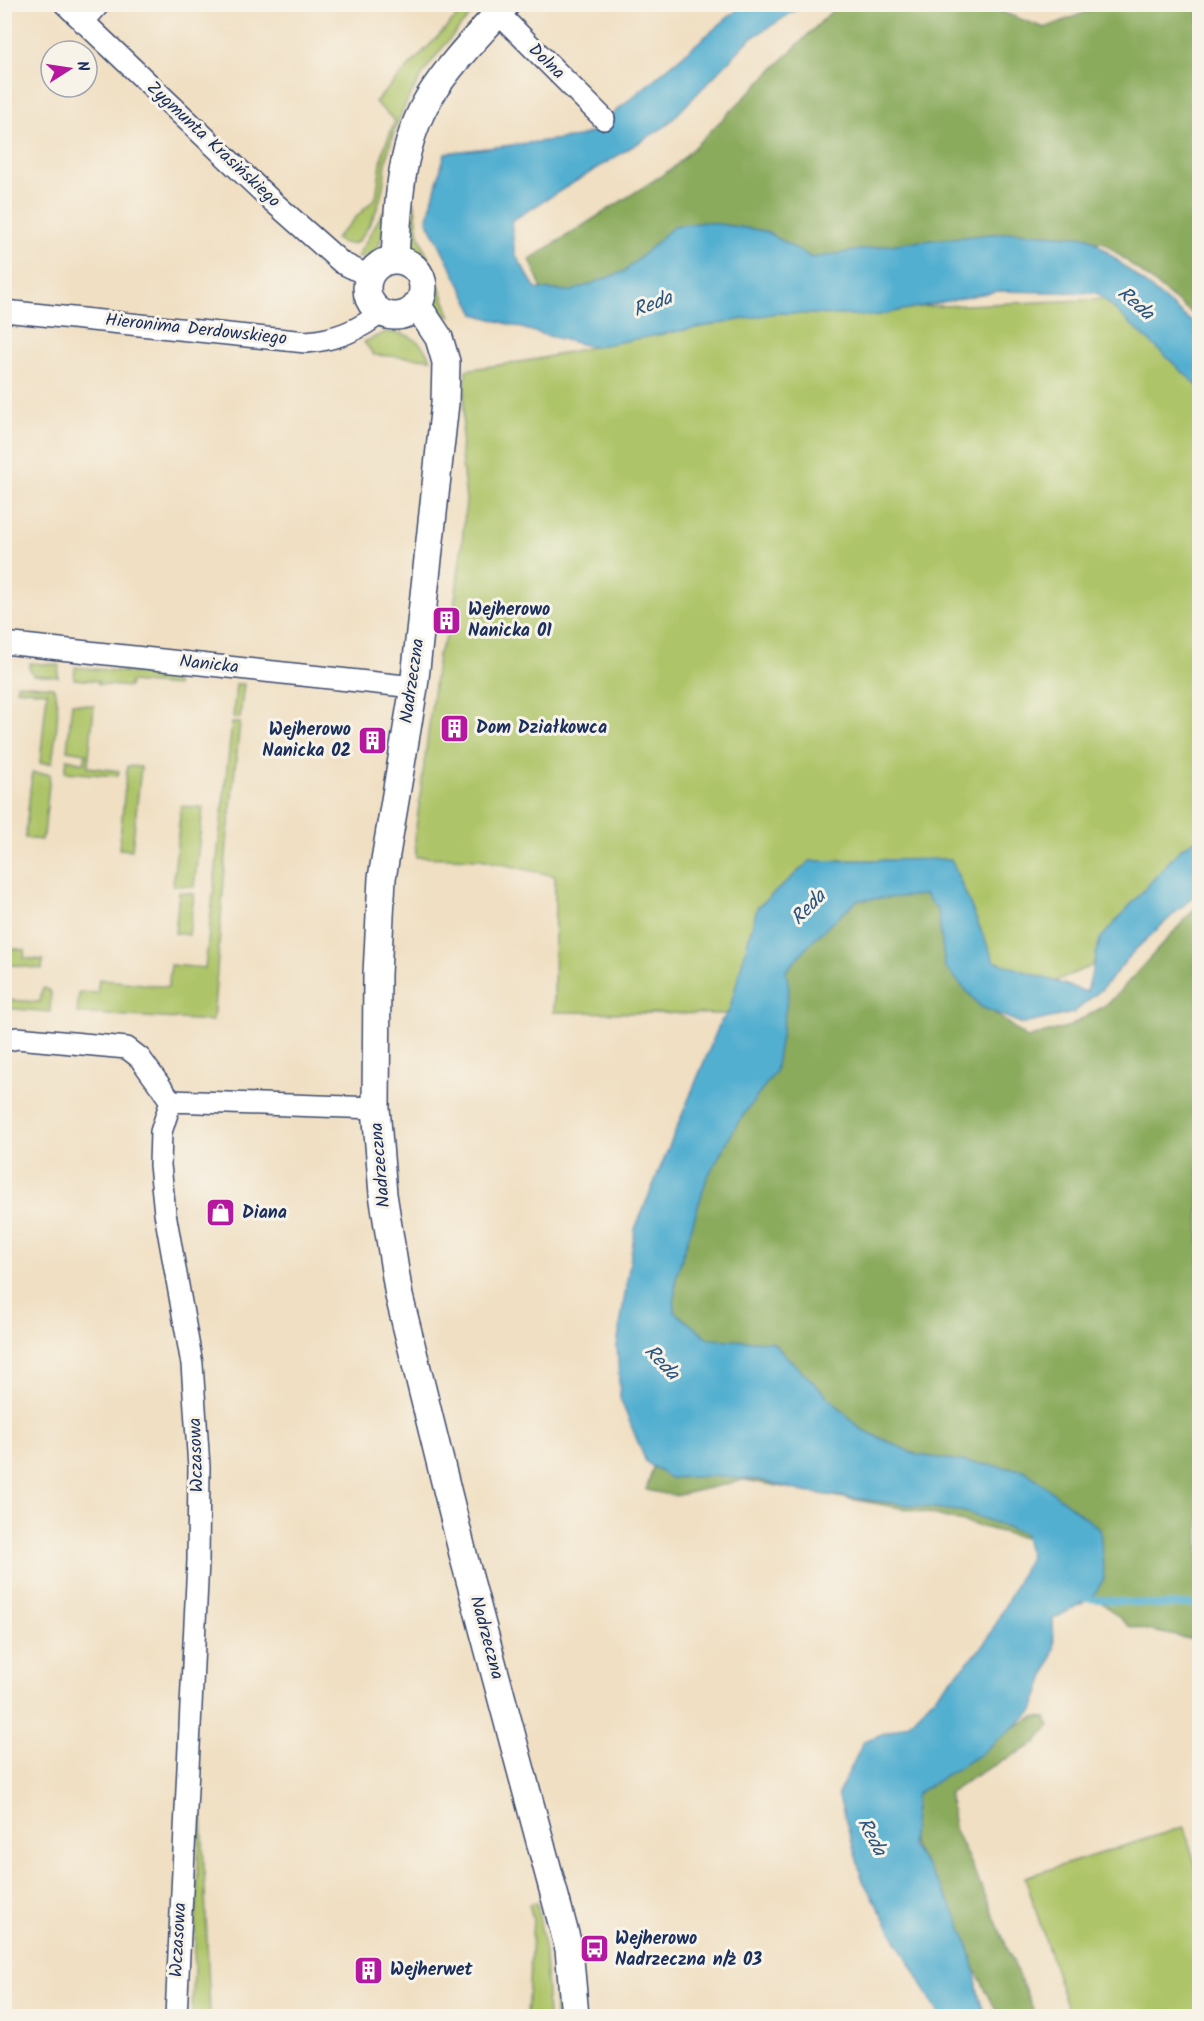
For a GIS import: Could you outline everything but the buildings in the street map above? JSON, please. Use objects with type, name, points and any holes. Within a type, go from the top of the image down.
[{"type":"main road","points":[[395,259],[404,164],[414,131],[430,97],[498,8]]},
{"type":"main road","points":[[395,259],[410,263],[421,275],[423,291],[417,305],[407,313],[394,316],[381,312],[371,303],[367,290],[369,276],[380,264],[395,259]]},
{"type":"main road","name":"Nadrzeczna","points":[[417,305],[439,338],[446,362],[445,402],[414,687],[382,878],[377,975],[376,1108],[382,1194],[399,1296],[464,1558],[568,1949],[575,2015]]},
{"type":"street","name":"Zygmunta Krasińskiego","points":[[64,4],[271,200],[342,263],[369,276]]},
{"type":"street","points":[[82,22],[99,4]]},
{"type":"street","name":"Dolna","points":[[498,8],[604,119]]},
{"type":"street","name":"Hieronima Derdowskiego","points":[[4,310],[306,342],[343,336],[363,327],[381,312]]},
{"type":"street","name":"Nanicka","points":[[4,643],[414,687]]},
{"type":"street","points":[[4,1041],[17,1038],[127,1048],[140,1058],[171,1101],[376,1108]]},
{"type":"street","name":"Wczasowa","points":[[171,1101],[161,1132],[160,1165],[165,1213],[192,1364],[199,1467],[198,1561],[176,2016]]},
{"type":"green space","points":[[468,5],[470,16],[431,63],[401,113],[388,152],[381,196],[371,222],[357,242],[348,244],[338,241],[335,239],[376,197],[383,151],[395,121],[375,102]]},
{"type":"green space","points":[[838,5],[983,5],[1045,28],[1104,5],[1199,5],[1199,319],[1103,242],[789,266],[550,310],[530,259],[672,169]]},
{"type":"green space","points":[[414,201],[419,235],[451,317],[443,314],[433,301],[431,276],[412,250]]},
{"type":"green space","points":[[384,210],[381,241],[378,247],[366,256],[357,257]]},
{"type":"green space","points":[[1108,299],[1199,370],[1199,847],[1091,966],[1030,992],[998,982],[913,860],[837,860],[793,883],[734,1014],[554,1012],[555,876],[480,859],[416,857],[415,836],[438,655],[452,625],[462,543],[466,500],[461,455],[466,370],[538,359],[731,315]]},
{"type":"green space","points":[[386,332],[413,338],[431,359],[374,355],[364,342]]},
{"type":"green space","points":[[30,663],[59,665],[58,677],[33,675],[29,668]]},
{"type":"green space","points":[[75,667],[176,677],[176,686],[130,682],[129,687],[98,684],[98,681],[74,679]]},
{"type":"green space","points":[[17,684],[53,687],[58,713],[52,763],[40,763],[47,692],[16,689]]},
{"type":"green space","points":[[236,684],[244,684],[240,718],[233,718]]},
{"type":"green space","points":[[72,703],[94,706],[88,767],[119,771],[118,776],[65,772],[67,759],[84,763],[86,753],[67,750]]},
{"type":"green space","points":[[232,723],[240,723],[227,842],[213,1021],[77,1013],[79,992],[97,993],[99,979],[168,987],[171,965],[205,968]]},
{"type":"green space","points":[[127,766],[141,767],[132,850],[119,849]]},
{"type":"green space","points":[[32,773],[50,774],[44,835],[41,840],[25,838]]},
{"type":"green space","points":[[181,806],[203,808],[194,887],[173,885]]},
{"type":"green space","points":[[852,886],[937,888],[987,1007],[1027,1038],[1070,1026],[1109,1003],[1199,904],[1199,1641],[1129,1626],[1028,1539],[928,1513],[744,1480],[675,1496],[646,1490],[688,1356],[656,1321],[784,943]]},
{"type":"green space","points":[[179,892],[194,894],[189,935],[175,933]]},
{"type":"green space","points":[[5,948],[25,950],[24,958],[43,960],[42,969],[5,964]]},
{"type":"green space","points":[[44,988],[51,992],[50,1012],[5,1008],[5,1000],[40,1002]]},
{"type":"green space","points":[[1034,1717],[1046,1718],[1050,1726],[1035,1744],[978,1774],[949,1793],[954,1828],[1036,2016],[999,2016],[915,1851],[906,1821],[914,1788],[934,1767]]},
{"type":"green space","points":[[201,1791],[210,2016],[192,2016]]},
{"type":"green space","points":[[1184,1827],[1199,1876],[1199,2016],[1070,2016],[1025,1877]]},
{"type":"green space","points":[[537,1902],[545,1953],[548,2016],[527,2016],[533,1919],[529,1904]]},
{"type":"green space","points":[[553,1957],[560,2016],[555,2016]]},
{"type":"water","name":"Reda","points":[[743,5],[804,5],[750,39],[666,126],[511,221],[515,254],[536,289],[572,291],[625,271],[674,226],[705,222],[765,231],[812,258],[903,243],[1013,232],[1089,237],[1199,328],[1199,387],[1097,293],[997,291],[874,316],[777,313],[593,347],[475,314],[427,220],[445,153],[578,137],[597,130],[616,111]]},
{"type":"water","name":"Reda","points":[[1199,838],[1199,891],[1136,949],[1102,989],[1073,1013],[1023,1024],[981,1007],[945,967],[938,911],[925,895],[858,900],[816,937],[786,971],[789,989],[775,1072],[737,1124],[707,1178],[676,1277],[674,1311],[709,1339],[772,1342],[861,1429],[917,1455],[1024,1470],[1100,1529],[1104,1579],[1092,1598],[1053,1619],[1054,1649],[1033,1711],[979,1755],[916,1794],[911,1846],[941,1887],[963,1931],[975,1970],[979,1997],[987,2016],[940,2016],[863,1881],[838,1794],[864,1741],[908,1724],[985,1644],[1030,1557],[1024,1533],[965,1512],[804,1492],[760,1480],[711,1476],[670,1478],[646,1462],[620,1398],[617,1346],[635,1229],[720,1023],[729,1011],[757,908],[810,861],[951,859],[994,961],[1087,992],[1100,939],[1181,848]]},
{"type":"waterway","points":[[1082,1598],[1162,1605],[1200,1604]]},
{"type":"place","name":"Wejherowo Nanicka 01","points":[[447,620]]},
{"type":"place","name":"Dom Działkowca","points":[[455,728]]},
{"type":"place","name":"Wejherowo Nanicka 02","points":[[372,740]]},
{"type":"place","name":"Diana","points":[[221,1213]]},
{"type":"place","name":"Wejherowo Nadrzeczna n/ż 03","points":[[594,1949]]},
{"type":"place","name":"Wejherwet","points":[[369,1970]]}]
